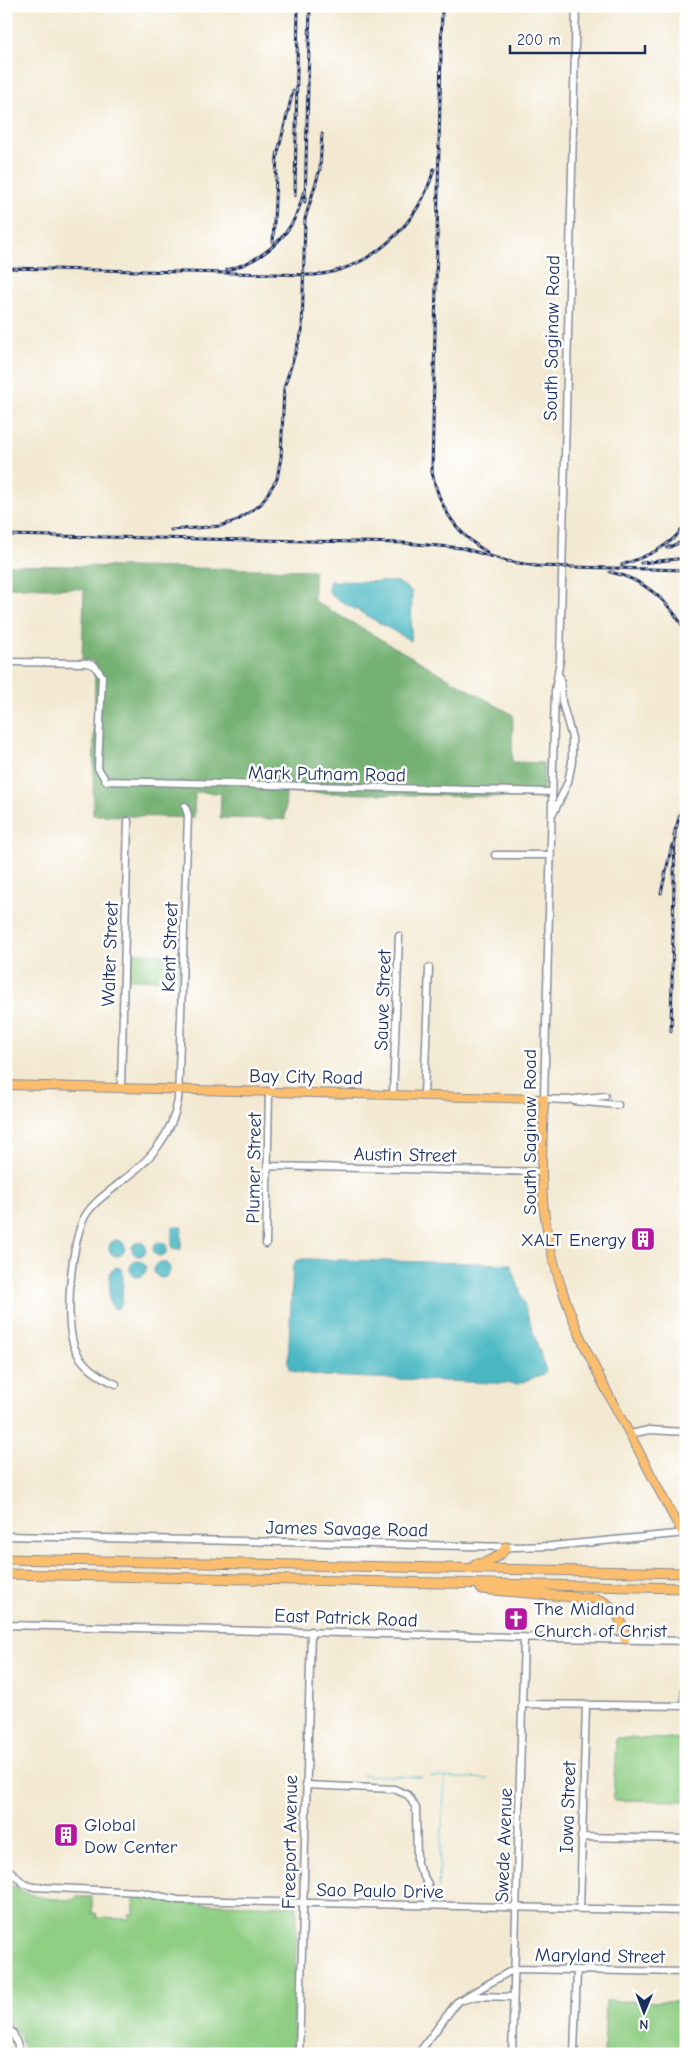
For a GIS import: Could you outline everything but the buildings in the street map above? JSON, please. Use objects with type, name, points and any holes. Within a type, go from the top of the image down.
[{"type":"highway","points":[[442,1568],[486,1563],[501,1554],[506,1547]]},
{"type":"highway","points":[[6,1559],[686,1573]]},
{"type":"highway","points":[[6,1574],[686,1588]]},
{"type":"highway","points":[[383,1581],[594,1598],[607,1603],[614,1610],[621,1620],[625,1640]]},
{"type":"main road","name":"Bay City Road","points":[[6,1085],[544,1099]]},
{"type":"main road","name":"South Saginaw Road","points":[[544,1099],[542,1172],[546,1223],[561,1288],[583,1346],[685,1535]]},
{"type":"street","name":"South Saginaw Road","points":[[553,814],[568,782],[572,762],[572,738],[562,702],[559,671],[576,6]]},
{"type":"street","name":"Mark Putnam Road","points":[[6,662],[87,663],[99,669],[102,676],[98,768],[102,778],[106,781],[115,783],[552,792]]},
{"type":"street","name":"South Saginaw Road","points":[[544,1099],[555,691],[559,671]]},
{"type":"street","name":"Kent Street","points":[[116,1384],[98,1376],[84,1364],[75,1349],[71,1336],[72,1259],[76,1239],[85,1216],[100,1198],[139,1168],[164,1140],[176,1115],[188,815],[185,806]]},
{"type":"street","points":[[6,851],[7,820]]},
{"type":"street","name":"Walter Street","points":[[121,1088],[128,821]]},
{"type":"street","points":[[496,855],[551,855]]},
{"type":"street","name":"Sauve Street","points":[[393,1095],[399,936]]},
{"type":"street","points":[[424,1095],[429,968]]},
{"type":"street","name":"Plumer Street","points":[[266,1244],[269,1092]]},
{"type":"street","name":"Bay City Road","points":[[544,1099],[566,1100],[605,1096]]},
{"type":"street","points":[[566,1100],[618,1105]]},
{"type":"street","name":"Austin Street","points":[[268,1166],[542,1172]]},
{"type":"street","points":[[630,1434],[649,1430],[686,1432]]},
{"type":"street","name":"James Savage Road","points":[[6,1536],[506,1547],[552,1546],[685,1535]]},
{"type":"street","name":"East Patrick Road","points":[[6,1625],[686,1640]]},
{"type":"street","name":"Freeport Avenue","points":[[299,2054],[311,1631]]},
{"type":"street","name":"Swede Avenue","points":[[512,2054],[524,1637]]},
{"type":"street","points":[[522,1704],[685,1706],[686,1649]]},
{"type":"street","name":"Iowa Street","points":[[580,1909],[586,1705]]},
{"type":"street","points":[[306,1784],[394,1789],[408,1795],[416,1808],[417,1864],[428,1884],[428,1905]]},
{"type":"street","points":[[581,1838],[686,1839]]},
{"type":"street","name":"Sao Paulo Drive","points":[[6,1867],[24,1884],[34,1888],[146,1892],[178,1900],[686,1911]]},
{"type":"street","points":[[418,2054],[457,2002],[514,1969]]},
{"type":"street","name":"Maryland Street","points":[[514,1969],[686,1972]]},
{"type":"street","points":[[574,2054],[576,1970]]},
{"type":"street","points":[[457,2002],[477,1996],[513,1997]]},
{"type":"street","points":[[6,2026],[13,2033],[21,2054]]},
{"type":"green space","points":[[6,565],[314,570],[314,601],[513,715],[512,762],[543,763],[544,798],[286,792],[285,820],[220,818],[221,793],[195,792],[194,818],[93,815],[95,661],[82,660],[84,589],[6,587]]},
{"type":"green space","points":[[128,953],[180,954],[179,980],[127,979]]},
{"type":"green space","points":[[616,1738],[686,1739],[686,1801],[613,1800]]},
{"type":"green space","points":[[6,1881],[22,1891],[38,1897],[73,1900],[76,1897],[92,1897],[92,1913],[96,1913],[97,1918],[129,1919],[129,1914],[134,1914],[134,1895],[176,1903],[297,1906],[293,2054],[24,2054],[23,2043],[19,2035],[6,2021]]},
{"type":"green space","points":[[606,2001],[686,2002],[686,2054],[604,2054]]},
{"type":"water","points":[[330,581],[398,582],[412,592],[411,641],[332,596],[328,590]]},
{"type":"water","points":[[172,1227],[182,1227],[181,1249],[172,1249]]},
{"type":"water","points":[[114,1240],[120,1240],[125,1245],[123,1254],[114,1256],[109,1251],[109,1245]]},
{"type":"water","points":[[136,1242],[142,1242],[146,1249],[142,1256],[136,1256],[132,1252],[132,1246]]},
{"type":"water","points":[[157,1242],[163,1242],[167,1249],[163,1256],[157,1256],[153,1252],[153,1246]]},
{"type":"water","points":[[302,1259],[511,1264],[546,1371],[543,1374],[517,1384],[324,1376],[296,1372],[289,1369],[293,1266],[296,1261]]},
{"type":"water","points":[[135,1261],[141,1261],[146,1266],[144,1275],[135,1277],[130,1272],[130,1266]]},
{"type":"water","points":[[159,1262],[165,1262],[170,1267],[168,1276],[159,1278],[154,1273],[154,1267]]},
{"type":"water","points":[[117,1267],[123,1273],[122,1303],[120,1307],[115,1309],[109,1302],[110,1272]]},
{"type":"waterway","points":[[361,1775],[422,1777]]},
{"type":"waterway","points":[[431,1777],[489,1779]]},
{"type":"waterway","points":[[438,1889],[445,1778]]},
{"type":"railway","points":[[295,196],[298,6]]},
{"type":"railway","points":[[305,202],[310,6]]},
{"type":"railway","points":[[442,6],[432,472],[439,497],[450,518],[466,537],[487,552]]},
{"type":"railway","points":[[273,244],[277,156],[293,91]]},
{"type":"railway","points":[[171,530],[220,526],[238,520],[261,504],[277,479],[281,457],[284,388],[302,331],[305,219],[320,169],[322,134]]},
{"type":"railway","points":[[6,268],[315,275],[336,271],[356,264],[374,253],[405,225],[427,189],[434,169]]},
{"type":"railway","points":[[227,270],[254,259],[266,252],[277,242],[294,220],[303,193]]},
{"type":"railway","points":[[622,565],[666,545],[686,524]]},
{"type":"railway","points":[[6,535],[405,543],[462,548],[507,561],[536,566],[686,570]]},
{"type":"railway","points":[[667,548],[686,540]]},
{"type":"railway","points":[[641,563],[686,558]]},
{"type":"railway","points":[[610,572],[634,580],[655,593],[680,621],[686,632]]},
{"type":"railway","points":[[674,835],[686,794]]},
{"type":"railway","points":[[671,1031],[675,830]]},
{"type":"railway","points":[[661,893],[672,845]]},
{"type":"place","name":"XALT Energy","points":[[643,1239]]},
{"type":"place","name":"The Midland Church of Christ","points":[[516,1619]]},
{"type":"place","name":"Global Dow Center","points":[[66,1835]]}]
